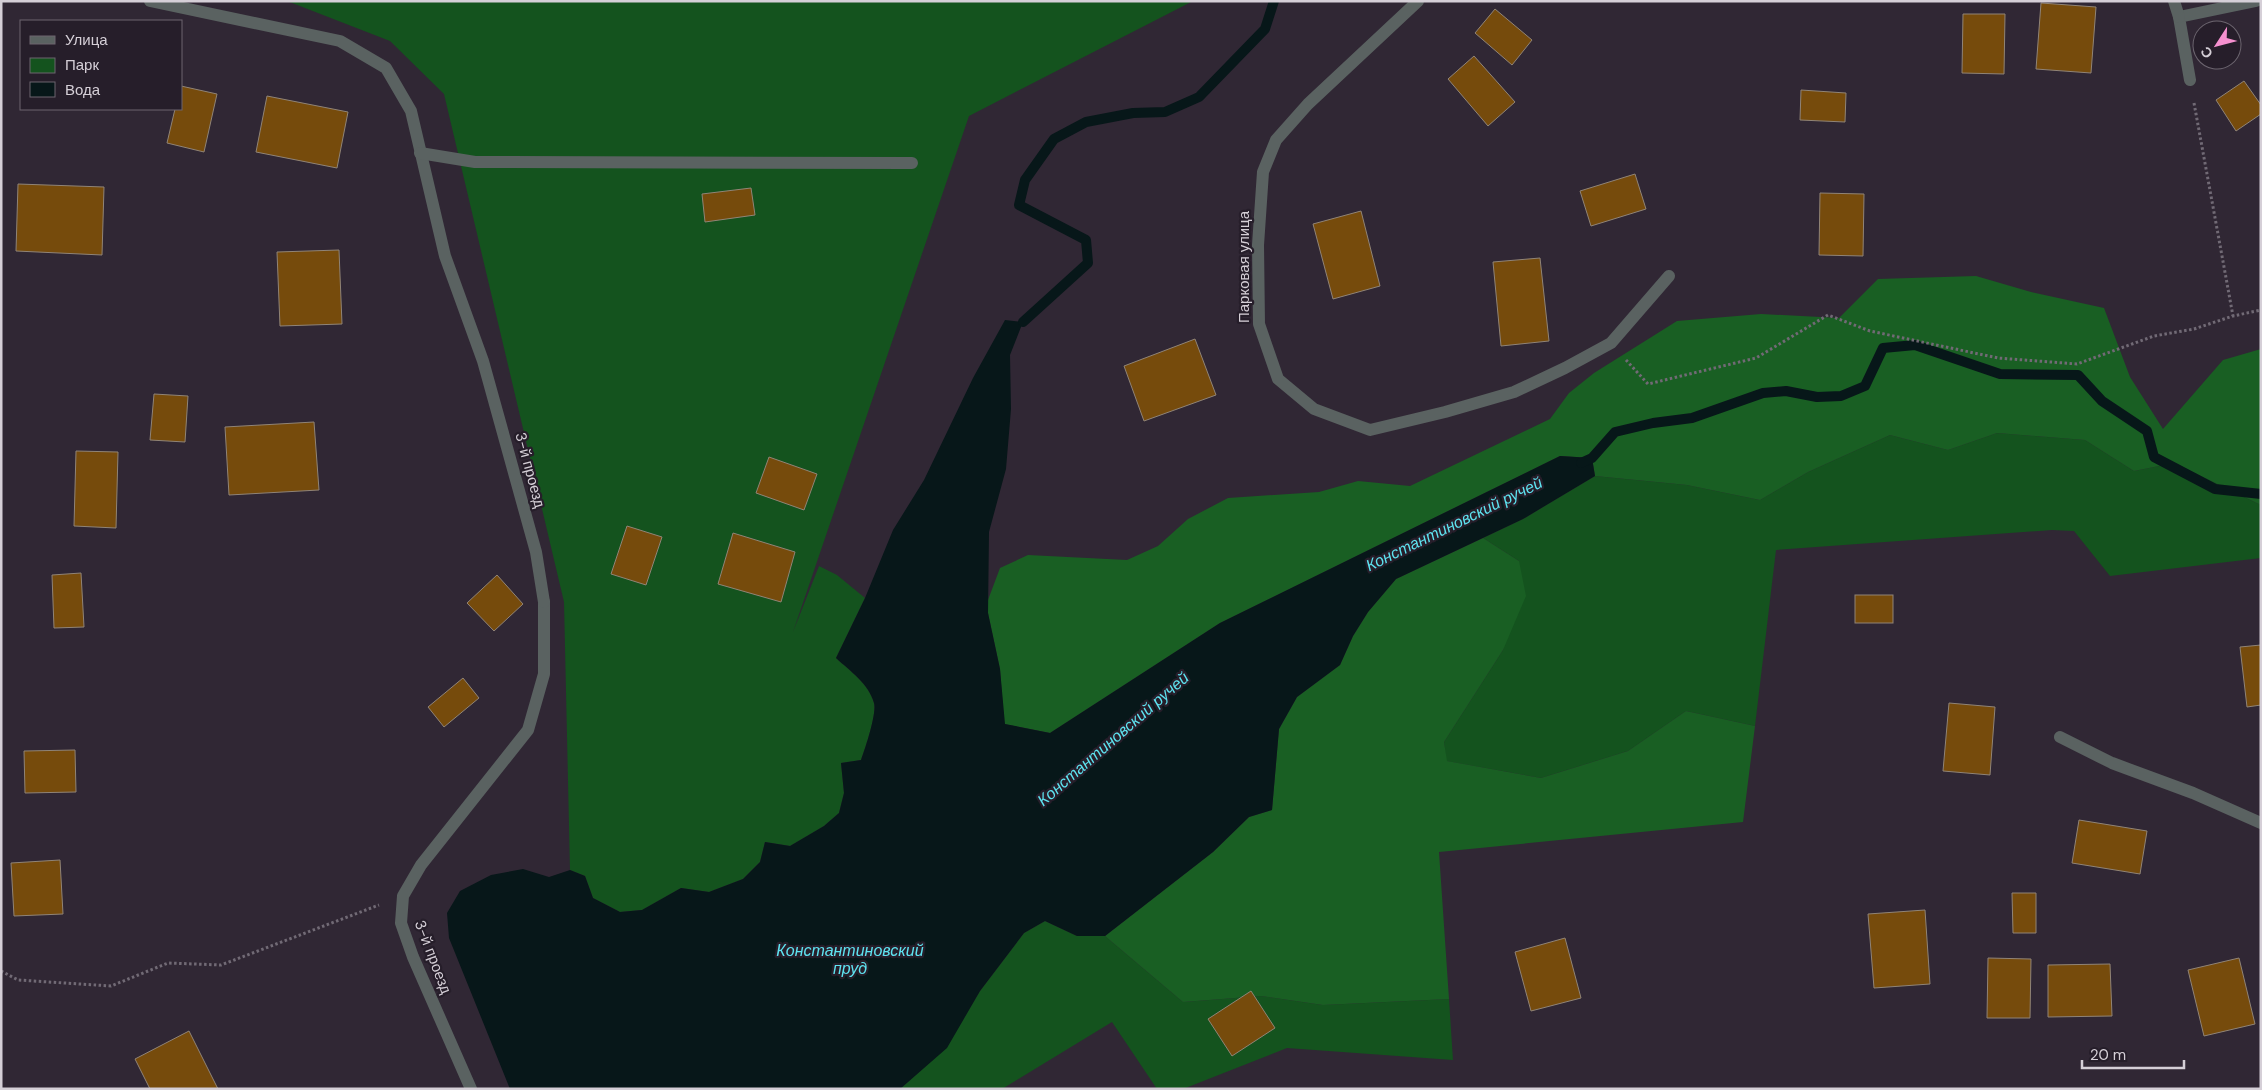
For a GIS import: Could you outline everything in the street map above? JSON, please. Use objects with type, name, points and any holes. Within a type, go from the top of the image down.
[{"type":"street","name":"3-й проезд","points":[[150,1],[340,41],[386,68],[412,111],[420,153],[445,256],[483,361],[536,552],[544,602],[544,674],[528,730],[421,865],[403,896],[401,923],[413,957],[471,1089]]},
{"type":"street","name":"Парковая улица","points":[[1418,1],[1308,104],[1276,140],[1263,172],[1258,245],[1258,324],[1278,379],[1314,409],[1370,430],[1514,392],[1565,368],[1611,343],[1669,276]]},
{"type":"street","points":[[2174,1],[2179,18],[2190,80]]},
{"type":"street","points":[[2179,18],[2256,1]]},
{"type":"street","points":[[420,153],[476,162],[912,163]]},
{"type":"street","points":[[2060,737],[2112,764],[2193,793],[2261,824]]},
{"type":"path","points":[[2190,80],[2233,316]]},
{"type":"path","points":[[1611,343],[1648,384],[1756,358],[1828,315],[1870,331],[1998,358],[2076,364],[2154,336],[2194,329],[2233,316],[2261,310]]},
{"type":"path","points":[[1,971],[18,980],[111,986],[168,963],[221,965],[403,896]]},
{"type":"green space","points":[[287,1],[1193,1],[969,116],[793,632],[819,566],[837,575],[865,598],[836,658],[858,678],[872,696],[874,708],[868,740],[861,760],[841,763],[844,793],[839,813],[824,826],[790,846],[765,842],[760,862],[743,879],[709,892],[681,888],[642,910],[620,912],[593,898],[585,876],[570,870],[564,602],[444,94],[390,41]]},
{"type":"green space","points":[[1976,276],[2031,292],[2104,308],[2130,377],[2163,429],[2223,360],[2261,349],[2261,505],[2174,463],[2134,471],[2085,440],[1997,433],[1948,450],[1890,435],[1808,472],[1760,500],[1687,485],[1595,476],[1592,458],[1560,456],[1220,623],[1050,733],[1004,724],[1000,669],[988,613],[988,600],[1000,568],[1028,555],[1127,560],[1158,546],[1188,519],[1228,498],[1319,492],[1358,481],[1410,486],[1550,419],[1569,393],[1594,373],[1677,321],[1761,314],[1839,318],[1878,279]]},
{"type":"green space","points":[[1997,433],[2085,440],[2134,471],[2174,463],[2261,505],[2261,558],[2110,576],[2074,531],[2052,530],[1776,550],[1755,726],[1686,711],[1628,751],[1541,778],[1446,761],[1444,742],[1503,650],[1519,561],[1483,538],[1523,519],[1595,476],[1687,485],[1760,500],[1808,472],[1890,435],[1948,450]]},
{"type":"green space","points":[[1483,538],[1519,561],[1526,596],[1503,650],[1444,742],[1447,761],[1541,778],[1628,751],[1686,711],[1755,726],[1743,822],[1439,852],[1449,999],[1323,1005],[1261,996],[1183,1002],[1105,936],[1213,852],[1249,817],[1272,810],[1279,729],[1297,697],[1340,665],[1353,636],[1368,612],[1396,579]]},
{"type":"green space","points":[[1045,921],[1077,936],[1105,936],[1183,1002],[1261,996],[1323,1005],[1449,999],[1453,1060],[1287,1048],[1183,1089],[1157,1089],[1112,1022],[1002,1089],[900,1089],[946,1048],[980,991],[1024,933]]},
{"type":"water","name":"Константиновский пруд","points":[[1005,320],[1023,322],[1010,355],[1011,409],[1006,469],[989,532],[988,613],[1000,669],[1005,724],[1050,733],[1220,623],[1560,456],[1592,458],[1595,476],[1523,519],[1396,579],[1368,612],[1353,636],[1340,665],[1297,697],[1279,729],[1272,810],[1249,817],[1213,852],[1105,936],[1077,936],[1045,921],[1024,933],[980,991],[947,1048],[900,1089],[510,1089],[449,938],[447,913],[460,891],[491,875],[523,869],[549,877],[570,870],[585,876],[593,898],[620,912],[642,910],[681,888],[709,892],[743,879],[760,862],[765,842],[790,846],[824,826],[839,813],[844,793],[841,763],[861,760],[874,715],[874,703],[872,696],[863,684],[836,658],[865,598],[893,530],[924,480],[973,378]]},
{"type":"building","points":[[2041,3],[2096,7],[2091,73],[2036,69]]},
{"type":"building","points":[[1495,9],[1532,40],[1512,65],[1475,33]]},
{"type":"building","points":[[1963,14],[2005,14],[2004,74],[1962,73]]},
{"type":"building","points":[[1474,56],[1515,102],[1488,126],[1448,79]]},
{"type":"building","points":[[2244,81],[2261,105],[2261,114],[2236,131],[2216,100]]},
{"type":"building","points":[[182,86],[217,94],[204,152],[167,143],[175,110],[182,110]]},
{"type":"building","points":[[1801,90],[1846,93],[1845,122],[1800,120]]},
{"type":"building","points":[[267,96],[348,112],[337,168],[256,152]]},
{"type":"building","points":[[1635,174],[1646,209],[1591,226],[1580,191]]},
{"type":"building","points":[[18,184],[104,187],[102,255],[16,251]]},
{"type":"building","points":[[751,188],[755,215],[705,222],[702,194]]},
{"type":"building","points":[[1820,193],[1864,194],[1863,256],[1819,255]]},
{"type":"building","points":[[1361,211],[1380,286],[1333,299],[1313,224]]},
{"type":"building","points":[[339,250],[342,324],[280,326],[277,252]]},
{"type":"building","points":[[1540,258],[1549,341],[1501,346],[1493,262]]},
{"type":"building","points":[[1195,339],[1216,395],[1144,421],[1124,366]]},
{"type":"building","points":[[154,394],[188,396],[185,442],[150,440]]},
{"type":"building","points":[[314,422],[319,490],[229,495],[225,427]]},
{"type":"building","points":[[76,451],[118,452],[116,528],[74,526]]},
{"type":"building","points":[[769,457],[817,474],[804,510],[756,493]]},
{"type":"building","points":[[627,526],[662,537],[646,585],[611,574]]},
{"type":"building","points":[[733,533],[795,552],[781,602],[718,584]]},
{"type":"building","points":[[81,573],[84,627],[54,628],[52,575]]},
{"type":"building","points":[[497,575],[523,604],[494,631],[467,603]]},
{"type":"building","points":[[1855,595],[1893,595],[1893,623],[1855,623]]},
{"type":"building","points":[[2261,645],[2261,705],[2247,707],[2240,647]]},
{"type":"building","points":[[463,678],[479,698],[444,727],[428,707]]},
{"type":"building","points":[[1949,703],[1995,707],[1990,775],[1943,771]]},
{"type":"building","points":[[75,750],[76,792],[25,793],[24,751]]},
{"type":"building","points":[[2079,820],[2147,831],[2140,874],[2072,863]]},
{"type":"building","points":[[60,860],[63,914],[14,916],[11,863]]},
{"type":"building","points":[[2012,893],[2036,893],[2036,933],[2013,933]]},
{"type":"building","points":[[1925,910],[1930,984],[1874,988],[1868,914]]},
{"type":"building","points":[[1565,938],[1581,998],[1531,1011],[1515,952]]},
{"type":"building","points":[[1988,958],[2031,959],[2030,1018],[1987,1018]]},
{"type":"building","points":[[2239,958],[2255,1024],[2204,1036],[2188,970]]},
{"type":"building","points":[[2110,964],[2112,1016],[2048,1017],[2048,965]]},
{"type":"building","points":[[1251,991],[1275,1028],[1232,1056],[1208,1019]]},
{"type":"building","points":[[189,1031],[218,1089],[150,1089],[135,1059]]},
{"type":"waterway","points":[[1023,322],[1088,263],[1086,240],[1019,205],[1025,180],[1054,139],[1086,122],[1133,113],[1165,112],[1199,97],[1265,29],[1274,1]]},
{"type":"waterway","points":[[1581,463],[1592,458],[1615,432],[1653,423],[1692,418],[1763,393],[1786,391],[1817,397],[1841,396],[1865,386],[1883,348],[1915,345],[2000,374],[2078,375],[2102,401],[2147,431],[2154,457],[2215,489],[2261,494]]},
{"type":"water label","name":"Константиновский ручей","points":[[1454,524]]},
{"type":"water label","name":"Константиновский ручей","points":[[1113,739]]}]
